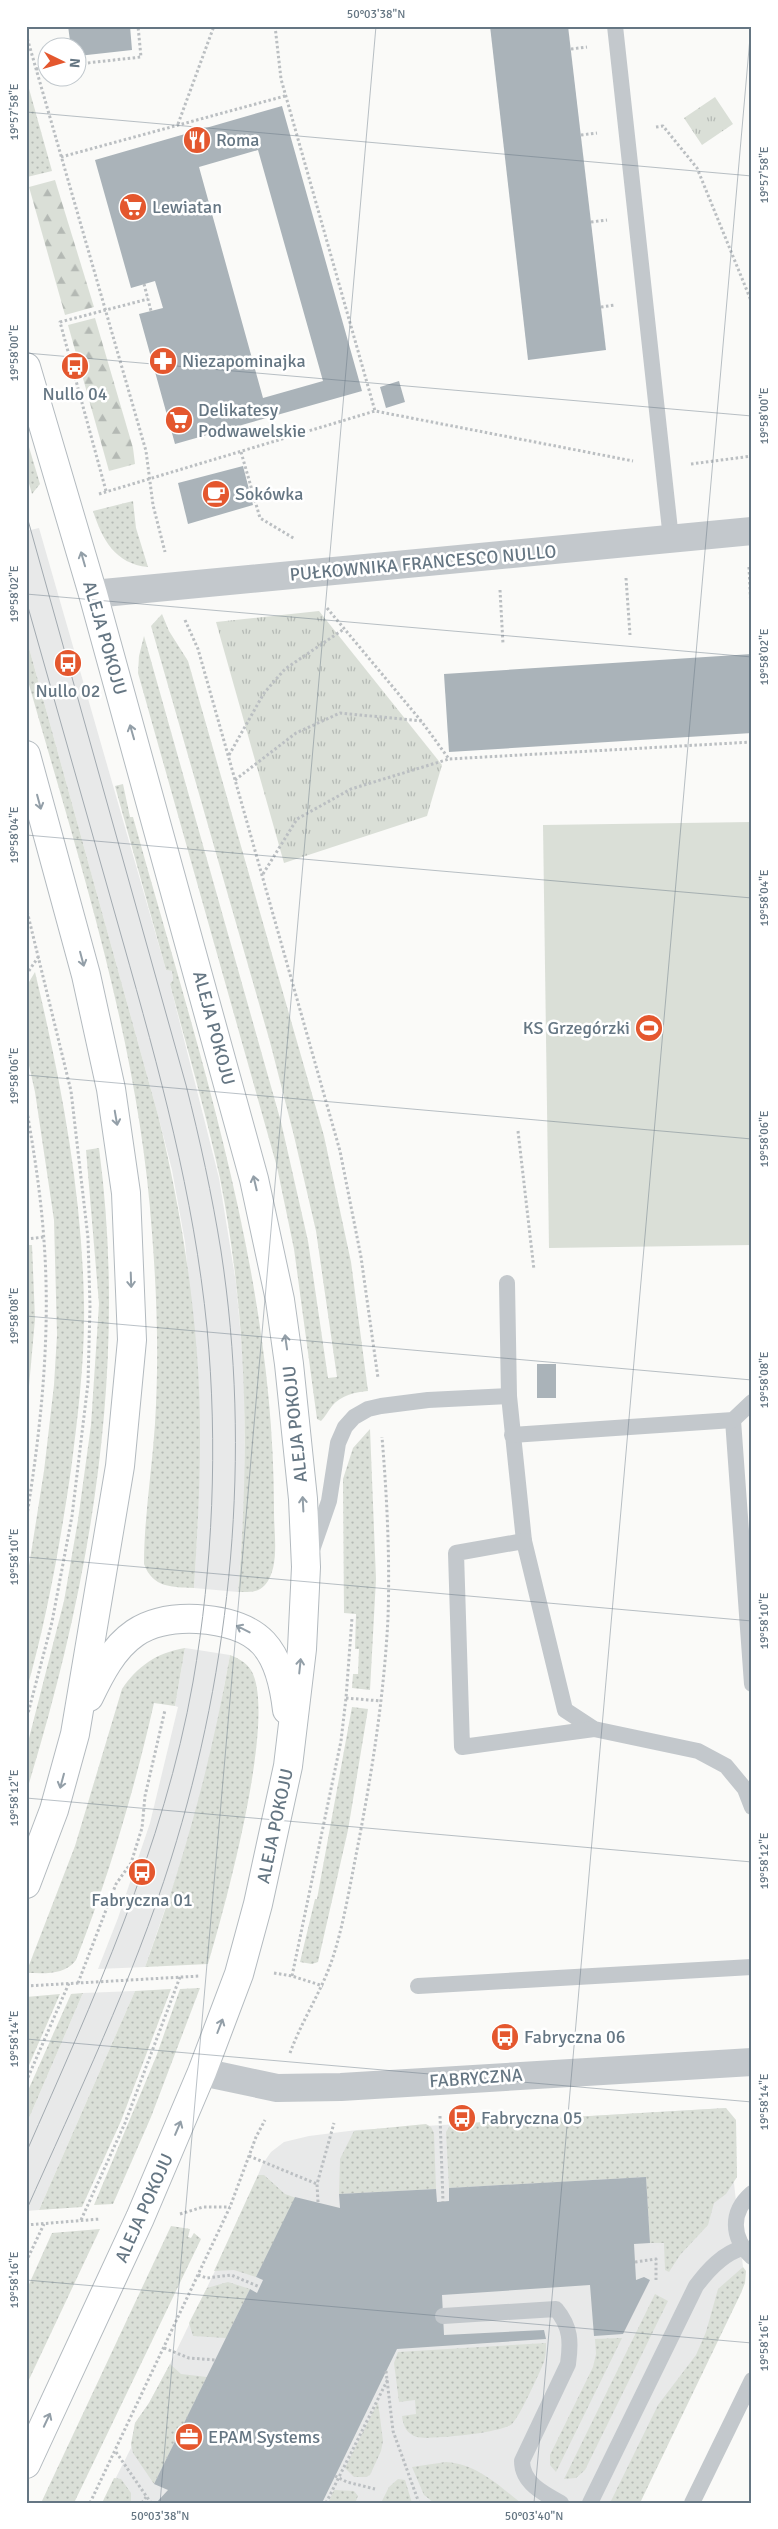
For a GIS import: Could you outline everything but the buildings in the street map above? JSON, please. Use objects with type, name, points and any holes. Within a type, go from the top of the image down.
[{"type":"main road","name":"ALEJA POKOJU","points":[[26,367],[93,594],[206,997],[254,1178],[280,1300],[289,1364],[303,1499],[306,1567],[302,1649],[288,1766],[265,1877],[241,1966],[202,2072],[140,2218],[26,2464]]},
{"type":"main road","points":[[26,755],[82,957],[100,1036],[120,1144],[130,1249],[132,1340],[124,1430],[75,1734]]},
{"type":"main road","points":[[26,1884],[54,1810],[75,1734],[88,1697],[119,1647],[136,1632],[175,1619],[235,1624],[253,1634],[274,1658],[285,1696],[288,1766]]},
{"type":"street","name":"PUŁKOWNIKA FRANCESCO NULLO","points":[[93,594],[752,531]]},
{"type":"street","name":"FABRYCZNA","points":[[202,2072],[276,2088],[350,2086],[752,2062]]},
{"type":"lane","points":[[615,26],[671,539]]},
{"type":"lane","points":[[506,1283],[509,1396],[524,1541],[565,1710],[594,1729]]},
{"type":"lane","points":[[306,1567],[329,1501],[338,1443],[345,1427],[354,1417],[368,1409],[381,1406],[428,1400],[509,1396]]},
{"type":"lane","points":[[512,1435],[733,1420],[752,1402]]},
{"type":"lane","points":[[733,1420],[752,1684]]},
{"type":"lane","points":[[524,1541],[456,1553],[462,1747],[594,1729],[698,1751],[726,1766],[745,1788],[752,1807]]},
{"type":"lane","points":[[418,1986],[752,1967]]},
{"type":"lane","points":[[747,2253],[735,2230],[737,2213],[743,2202],[752,2193]]},
{"type":"lane","points":[[590,2503],[696,2286],[717,2263],[735,2250],[747,2253]]},
{"type":"lane","points":[[443,2316],[556,2309],[566,2322],[570,2348],[568,2364],[522,2461],[527,2480],[561,2503]]},
{"type":"lane","points":[[692,2503],[752,2380]]},
{"type":"path","points":[[88,63],[141,57],[138,26]]},
{"type":"path","points":[[178,124],[214,26]]},
{"type":"path","points":[[275,26],[280,79],[375,411]]},
{"type":"path","points":[[26,34],[146,451],[153,506],[174,586],[182,611],[198,648],[342,1160],[361,1257],[378,1381]]},
{"type":"path","points":[[61,158],[178,124],[285,96]]},
{"type":"path","points":[[581,135],[663,126],[697,168],[752,303]]},
{"type":"path","points":[[144,284],[151,311]]},
{"type":"path","points":[[148,299],[60,322],[106,491],[375,411],[664,467],[752,456]]},
{"type":"path","points":[[240,452],[260,518],[300,542]]},
{"type":"path","points":[[749,565],[752,631]]},
{"type":"path","points":[[626,577],[630,635]]},
{"type":"path","points":[[499,581],[503,644]]},
{"type":"path","points":[[324,604],[422,722],[449,759]]},
{"type":"path","points":[[228,755],[264,693],[286,669],[344,629]]},
{"type":"path","points":[[235,780],[296,733],[340,714],[422,722]]},
{"type":"path","points":[[263,874],[297,818],[351,789],[449,759],[752,742]]},
{"type":"path","points":[[26,907],[72,1090],[88,1238],[90,1322],[83,1438],[72,1516],[52,1622],[26,1721]]},
{"type":"path","points":[[26,975],[39,955]]},
{"type":"path","points":[[26,1106],[38,1172],[44,1237],[46,1357],[26,1521]]},
{"type":"path","points":[[506,1283],[535,1269],[518,1131]]},
{"type":"path","points":[[26,1239],[44,1237]]},
{"type":"path","points":[[292,2047],[323,1986],[334,1955],[370,1780],[381,1701],[388,1618],[388,1570],[382,1429]]},
{"type":"path","points":[[292,1976],[334,1783],[346,1698],[352,1618]]},
{"type":"path","points":[[346,1698],[381,1701]]},
{"type":"path","points":[[78,1983],[116,1884],[130,1863],[136,1846],[165,1710]]},
{"type":"path","points":[[271,1973],[292,1976],[323,1986]]},
{"type":"path","points":[[26,1986],[206,1976]]},
{"type":"path","points":[[81,2220],[125,2123],[180,1977]]},
{"type":"path","points":[[26,2082],[69,1983]]},
{"type":"path","points":[[440,2116],[443,2202]]},
{"type":"path","points":[[318,2202],[317,2184],[335,2122]]},
{"type":"path","points":[[90,2503],[116,2452],[230,2206],[261,2130]]},
{"type":"path","points":[[249,2156],[317,2184]]},
{"type":"path","points":[[174,2216],[203,2207],[230,2206]]},
{"type":"path","points":[[26,2225],[106,2218]]},
{"type":"path","points":[[26,2262],[44,2223]]},
{"type":"path","points":[[635,2262],[656,2259],[656,2280]]},
{"type":"path","points":[[198,2275],[207,2278],[230,2275],[260,2287]]},
{"type":"path","points":[[164,2348],[189,2358],[216,2360]]},
{"type":"path","points":[[386,2371],[393,2431],[419,2503]]},
{"type":"path","points":[[326,2503],[337,2477],[388,2379]]},
{"type":"path","points":[[116,2452],[151,2503]]},
{"type":"path","points":[[337,2477],[375,2489]]},
{"type":"path","points":[[142,2503],[146,2497]]},
{"type":"shaded area","points":[[39,528],[166,970],[172,971],[173,980],[170,984],[219,1178],[236,1283],[244,1371],[245,1494],[238,1592],[194,1588],[198,1518],[199,1390],[185,1242],[172,1170],[158,1115],[26,637],[26,531]]},
{"type":"shaded area","points":[[185,1648],[230,1655],[211,1757],[189,1840],[145,1967],[98,1969],[118,1918],[150,1823],[178,1707],[175,1706]]},
{"type":"shaded area","points":[[135,1991],[39,2210],[26,2211],[26,2125],[83,1993]]},
{"type":"shaded area","points":[[726,2108],[743,2267],[628,2503],[103,2503],[131,2448],[135,2423],[149,2403],[170,2364],[244,2211],[262,2165],[271,2152],[284,2142],[309,2136],[357,2130]]},
{"type":"green space","points":[[26,78],[52,171],[27,177],[26,176]]},
{"type":"green space","points":[[715,97],[733,124],[702,145],[684,118]]},
{"type":"green space","points":[[55,180],[94,307],[65,315],[29,187]]},
{"type":"green space","points":[[95,318],[133,448],[135,464],[109,471],[68,325]]},
{"type":"green space","points":[[26,437],[40,484],[32,494],[26,473]]},
{"type":"green space","points":[[133,501],[136,528],[148,567],[127,561],[111,548],[101,531],[93,511]]},
{"type":"green space","points":[[319,611],[442,765],[427,816],[284,863],[216,622]]},
{"type":"green space","points":[[162,614],[169,631],[188,661],[324,1136],[351,1262],[368,1391],[354,1393],[340,1399],[321,1421],[317,1419],[294,1249],[277,1167],[138,673],[139,656],[144,636],[281,1122],[308,1241],[328,1378],[337,1377],[316,1231],[294,1136],[270,1042],[151,626]]},
{"type":"green space","points":[[26,637],[158,1115],[177,1204],[191,1293],[199,1383],[200,1471],[194,1588],[164,1585],[153,1578],[144,1564],[145,1529],[155,1424],[157,1352],[154,1257],[145,1161],[134,1091],[104,950],[26,674]]},
{"type":"green space","points":[[123,784],[130,817],[133,817],[206,1074],[228,1161],[261,1335],[271,1424],[275,1550],[273,1570],[270,1578],[262,1588],[253,1592],[238,1592],[244,1488],[244,1385],[236,1281],[229,1229],[215,1154],[170,984],[173,980],[172,971],[166,970],[115,786]]},
{"type":"green space","name":"KS Grzegórzki","points":[[752,822],[752,1245],[549,1248],[543,825]]},
{"type":"green space","points":[[35,972],[61,1095],[74,1178],[82,1262],[84,1325],[78,1408],[67,1498],[47,1609],[26,1692],[26,1585],[44,1471],[54,1385],[57,1335],[54,1220],[35,1092],[26,1052],[26,987]]},
{"type":"green space","points":[[99,1148],[107,1230],[109,1312],[106,1393],[98,1474],[69,1634],[49,1714],[26,1793],[26,1750],[64,1601],[78,1520],[91,1425],[99,1304],[86,1150]]},
{"type":"green space","points":[[26,1245],[32,1245],[35,1319],[26,1420]]},
{"type":"green space","points":[[370,1429],[376,1579],[370,1690],[352,1688],[353,1674],[358,1674],[359,1649],[355,1649],[356,1614],[344,1613],[343,1479],[353,1448]]},
{"type":"green space","points":[[185,1648],[175,1706],[154,1703],[120,1833],[76,1960],[66,1969],[60,1971],[26,1973],[75,1846],[122,1689],[141,1667],[165,1653]]},
{"type":"green space","points":[[230,1655],[244,1662],[253,1674],[258,1699],[258,1733],[253,1773],[236,1861],[216,1937],[208,1964],[145,1967],[172,1890],[195,1813],[214,1735]]},
{"type":"green space","points":[[352,1707],[368,1709],[348,1830],[318,1962],[312,1964],[300,1962],[315,1899],[317,1899]]},
{"type":"green space","points":[[200,1988],[151,2117],[113,2204],[94,2205],[156,2057],[180,1989]]},
{"type":"green space","points":[[171,1989],[121,2121],[82,2207],[39,2210],[135,1991]]},
{"type":"green space","points":[[83,1993],[26,2125],[26,2095],[71,1994]]},
{"type":"green space","points":[[60,1994],[26,2072],[26,1997]]},
{"type":"green space","points":[[726,2108],[736,2120],[737,2177],[726,2194],[714,2203],[708,2225],[680,2255],[669,2272],[665,2270],[664,2243],[650,2243],[646,2177],[449,2188],[446,2132],[451,2124]]},
{"type":"green space","points":[[426,2124],[431,2127],[434,2133],[436,2189],[339,2194],[340,2159],[354,2131]]},
{"type":"green space","points":[[258,2175],[264,2175],[285,2194],[296,2198],[256,2277],[234,2270],[214,2271]]},
{"type":"green space","points":[[171,2226],[190,2229],[188,2237],[191,2238],[194,2233],[201,2239],[74,2503],[41,2503]]},
{"type":"green space","points":[[100,2229],[26,2386],[26,2291],[52,2233]]},
{"type":"green space","points":[[743,2267],[746,2271],[745,2283],[741,2293],[640,2503],[610,2503],[658,2405],[696,2355],[706,2332],[718,2289]]},
{"type":"green space","points":[[228,2282],[250,2289],[226,2338],[193,2336],[189,2323],[207,2288]]},
{"type":"green space","points":[[655,2294],[668,2301],[585,2470],[576,2478],[564,2479]]},
{"type":"green space","points":[[622,2338],[556,2472],[550,2465],[550,2455],[593,2367],[596,2354],[595,2339]]},
{"type":"green space","points":[[546,2343],[544,2362],[534,2385],[512,2424],[481,2433],[436,2438],[417,2437],[406,2429],[402,2416],[416,2414],[415,2400],[399,2402],[394,2363],[398,2352]]},
{"type":"green space","points":[[170,2364],[181,2374],[207,2377],[154,2484],[133,2453],[131,2444],[135,2423],[149,2403]]},
{"type":"green space","points":[[378,2402],[383,2441],[381,2451],[370,2475],[354,2477],[345,2468]]},
{"type":"green space","points":[[446,2462],[468,2467],[487,2476],[521,2503],[433,2502],[424,2495],[412,2467]]},
{"type":"green space","points":[[114,2478],[121,2479],[131,2493],[131,2503],[102,2503]]},
{"type":"green space","points":[[398,2479],[405,2480],[412,2503],[381,2503],[389,2487]]},
{"type":"green space","points":[[334,2490],[354,2491],[358,2496],[355,2503],[328,2503]]},
{"type":"tram line","points":[[26,513],[196,1126],[221,1251],[230,1327],[235,1404],[235,1481],[222,1635],[209,1711],[192,1785],[156,1904],[122,1993],[26,2211]]},
{"type":"tram line","points":[[26,600],[111,899],[174,1133],[193,1230],[207,1328],[213,1461],[209,1550],[200,1639],[180,1743],[164,1804],[124,1922],[26,2153]]},
{"type":"place","name":"Roma","points":[[197,140]]},
{"type":"place","name":"Lewiatan","points":[[133,207]]},
{"type":"place","name":"Niezapominajka","points":[[163,361]]},
{"type":"place","name":"Nullo 04","points":[[75,366]]},
{"type":"place","name":"Delikatesy Podwawelskie","points":[[179,420]]},
{"type":"place","name":"Sokówka","points":[[216,494]]},
{"type":"place","name":"Nullo 02","points":[[68,663]]},
{"type":"place","name":"KS Grzegórzki","points":[[649,1028]]},
{"type":"place","name":"Fabryczna 01","points":[[142,1872]]},
{"type":"place","name":"Fabryczna 06","points":[[505,2037]]},
{"type":"place","name":"Fabryczna 05","points":[[462,2118]]},
{"type":"place","name":"EPAM Systems","points":[[189,2437]]}]
